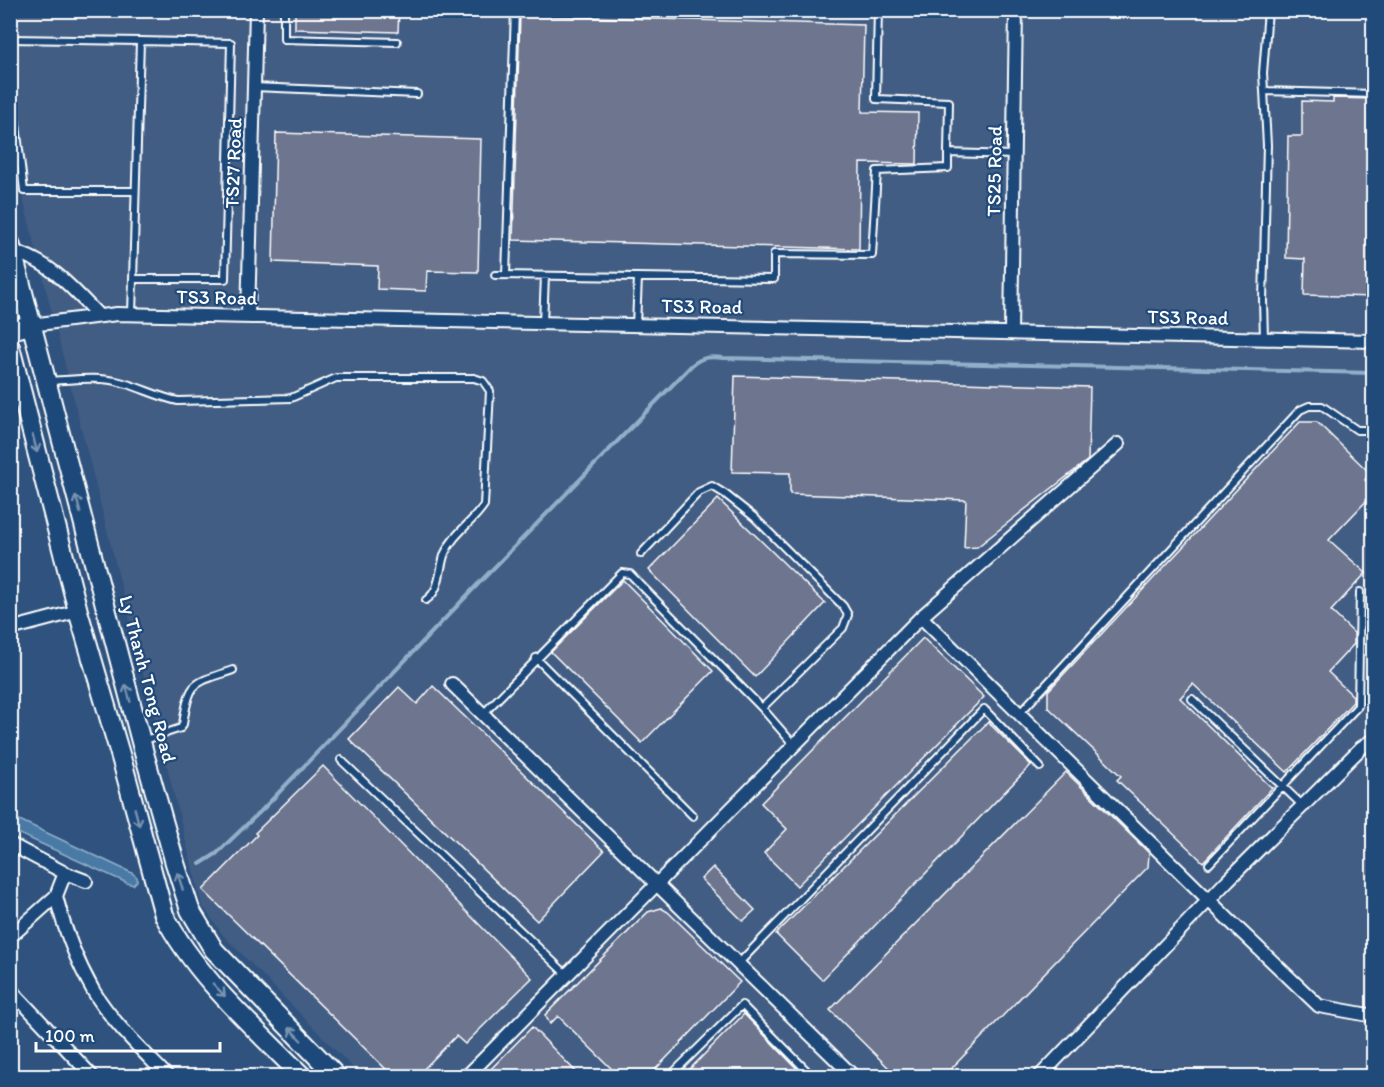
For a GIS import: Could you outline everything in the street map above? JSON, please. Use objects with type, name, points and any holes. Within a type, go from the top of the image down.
[{"type":"main road","name":"Ly Thanh Tong Road","points":[[11,247],[143,747],[190,910],[214,950],[336,1077]]},
{"type":"main road","points":[[10,330],[31,325]]},
{"type":"main road","points":[[10,347],[78,610],[164,915],[175,937],[200,970],[302,1077]]},
{"type":"main road","points":[[122,760],[143,747]]},
{"type":"street","name":"TS27 Road","points":[[248,317],[256,10]]},
{"type":"street","name":"TS25 Road","points":[[1011,332],[1016,10]]},
{"type":"street","points":[[11,247],[47,266],[99,316]]},
{"type":"street","name":"TS3 Road","points":[[31,325],[132,314],[1374,341]]},
{"type":"street","points":[[467,1077],[921,617],[1118,444]]},
{"type":"street","points":[[10,629],[78,610]]},
{"type":"street","points":[[921,617],[1319,1006],[1374,1016]]},
{"type":"street","points":[[452,684],[853,1077]]},
{"type":"street","points":[[1040,1077],[1209,901],[1361,748],[1374,739]]},
{"type":"street","points":[[10,844],[65,873],[86,881]]},
{"type":"street","points":[[10,937],[56,896],[65,873]]},
{"type":"street","points":[[56,896],[68,934],[95,993],[137,1045],[167,1077]]},
{"type":"street","points":[[10,989],[92,1077]]},
{"type":"lane","points":[[285,10],[284,39],[397,42]]},
{"type":"lane","points":[[506,275],[515,10]]},
{"type":"lane","points":[[495,275],[774,279],[774,254],[872,255],[877,171],[948,168],[949,102],[876,99],[878,10]]},
{"type":"lane","points":[[1264,338],[1267,145],[1263,73],[1268,10]]},
{"type":"lane","points":[[10,39],[231,43],[225,279],[133,279]]},
{"type":"lane","points":[[132,314],[140,41]]},
{"type":"lane","points":[[254,87],[417,94]]},
{"type":"lane","points":[[1264,91],[1374,94]]},
{"type":"lane","points":[[13,100],[24,191],[135,191]]},
{"type":"lane","points":[[948,153],[1014,155]]},
{"type":"lane","points":[[543,323],[545,276]]},
{"type":"lane","points":[[636,324],[638,277]]},
{"type":"lane","points":[[45,381],[105,379],[120,382],[160,397],[178,400],[291,398],[336,378],[474,378],[483,381],[490,392],[484,505],[454,539],[446,552],[435,590],[426,600]]},
{"type":"lane","points":[[1019,714],[1300,411],[1309,406],[1322,406],[1357,430],[1374,430]]},
{"type":"lane","points":[[641,554],[699,492],[712,486],[754,517],[843,606],[848,615],[843,628],[762,708]]},
{"type":"lane","points":[[483,714],[536,658],[625,572],[630,574],[762,708],[794,746]]},
{"type":"lane","points":[[1209,864],[1358,706],[1360,592]]},
{"type":"lane","points":[[536,658],[693,816]]},
{"type":"lane","points":[[143,747],[181,728],[189,696],[195,684],[233,670]]},
{"type":"lane","points":[[1192,699],[1303,806]]},
{"type":"lane","points":[[738,964],[984,709],[1040,767]]},
{"type":"lane","points":[[341,760],[567,975]]},
{"type":"lane","points":[[670,1077],[742,1005],[812,1077]]},
{"type":"shaded area","points":[[10,11],[1373,11],[1373,1076],[361,1076],[223,935],[202,905],[11,151]]},
{"type":"shaded area","points":[[11,816],[132,873],[137,877],[137,881],[133,885],[127,883],[11,830]]},
{"type":"building","points":[[295,10],[399,10],[398,32],[295,29]]},
{"type":"building","points":[[520,15],[864,25],[862,112],[918,113],[917,164],[860,163],[859,249],[513,240]]},
{"type":"building","points":[[1333,98],[1374,99],[1374,297],[1304,295],[1305,259],[1286,258],[1288,136],[1302,136],[1302,101],[1333,102]]},
{"type":"building","points":[[276,133],[481,139],[478,272],[427,271],[426,291],[377,289],[378,266],[273,262]]},
{"type":"building","points":[[735,376],[1090,387],[1088,460],[977,547],[964,548],[966,500],[790,494],[790,473],[732,472]]},
{"type":"building","points":[[1300,422],[1317,422],[1370,473],[1365,480],[1374,489],[1374,493],[1329,540],[1366,573],[1331,611],[1354,633],[1354,644],[1328,672],[1353,696],[1353,702],[1287,772],[1193,684],[1180,698],[1272,788],[1203,862],[1117,780],[1121,776],[1048,707],[1048,691]]},
{"type":"building","points":[[718,499],[825,603],[755,677],[649,570]]},
{"type":"building","points":[[623,580],[713,671],[642,743],[551,652]]},
{"type":"building","points":[[923,638],[984,697],[797,886],[764,853],[787,829],[761,803]]},
{"type":"building","points":[[433,686],[604,851],[537,921],[349,739],[399,687],[417,704]]},
{"type":"building","points":[[988,722],[1031,765],[822,980],[776,934]]},
{"type":"building","points":[[323,766],[532,978],[465,1044],[456,1036],[416,1077],[394,1077],[203,890],[257,835],[255,833]]},
{"type":"building","points":[[1066,772],[1149,853],[1148,867],[943,1077],[898,1077],[830,1010]]},
{"type":"building","points":[[713,867],[755,910],[743,921],[701,879]]},
{"type":"building","points":[[661,908],[668,912],[740,982],[648,1077],[620,1077],[558,1016],[550,1024],[545,1015],[648,912]]},
{"type":"building","points":[[744,1014],[805,1077],[682,1077]]},
{"type":"building","points":[[532,1027],[581,1077],[483,1077]]},
{"type":"waterway","points":[[200,864],[216,854],[263,809],[479,583],[691,366],[702,359],[714,357],[1374,373]]}]
